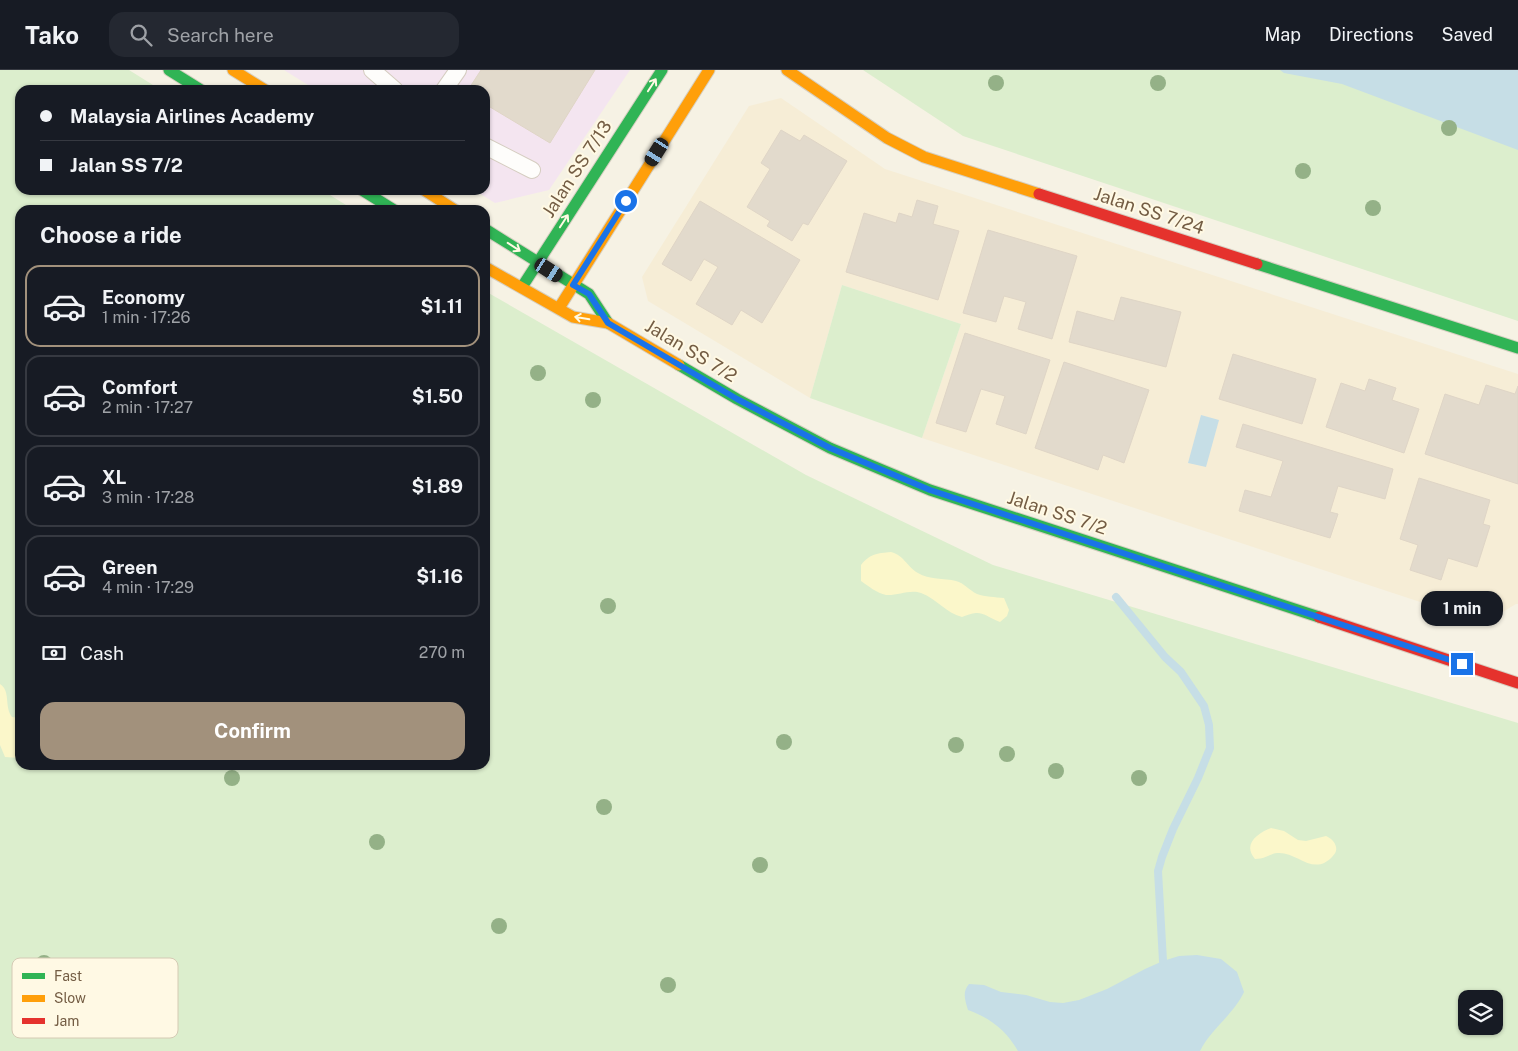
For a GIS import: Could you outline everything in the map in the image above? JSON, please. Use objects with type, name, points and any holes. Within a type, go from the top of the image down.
[{"type":"street","points":[[169,70],[193,85]]},
{"type":"street","points":[[233,70],[257,85]]},
{"type":"street","name":"Jalan SS 7/13","points":[[522,288],[662,70]]},
{"type":"street","points":[[559,308],[709,70]]},
{"type":"street","name":"Jalan SS 7/24","points":[[787,70],[887,138],[924,157],[1518,348]]},
{"type":"street","points":[[370,195],[386,205]]},
{"type":"street","points":[[432,195],[448,205]]},
{"type":"street","name":"Jalan SS 7/2","points":[[490,232],[589,294],[608,323]]},
{"type":"street","name":"Jalan SS 7/2","points":[[490,270],[573,317],[608,323],[737,399],[830,448],[930,490],[1518,683]]},
{"type":"lane","points":[[372,70],[389,85]]},
{"type":"lane","points":[[448,85],[458,70]]},
{"type":"lane","points":[[490,149],[532,170]]},
{"type":"shaded area","points":[[284,70],[630,70],[549,190],[495,203],[482,195],[490,195],[490,85],[308,85]]},
{"type":"shaded area","points":[[781,98],[885,169],[1518,374],[1518,604],[1484,623],[922,438],[961,324],[842,285],[810,398],[648,301],[642,277],[749,106]]},
{"type":"green space","points":[[0,70],[129,70],[153,85],[15,85],[15,195],[330,195],[346,205],[15,205],[15,770],[490,770],[490,294],[806,475],[993,565],[1518,723],[1518,1051],[0,1051]]},
{"type":"green space","points":[[863,70],[1518,70],[1518,321],[963,136]]},
{"type":"green space","points":[[842,285],[961,324],[922,438],[810,398]]},
{"type":"sand","points":[[891,552],[899,556],[922,575],[959,582],[980,595],[1004,598],[1009,610],[1007,616],[1000,622],[978,613],[962,617],[921,593],[912,592],[886,595],[861,581],[861,565],[864,561],[874,555]]},
{"type":"sand","points":[[0,684],[7,695],[8,709],[12,717],[15,717],[15,758],[5,757],[0,745]]},
{"type":"sand","points":[[1271,828],[1284,831],[1298,840],[1306,841],[1326,836],[1335,843],[1335,854],[1318,865],[1284,853],[1255,859],[1250,849],[1253,840]]},
{"type":"water","points":[[1280,70],[1518,70],[1518,150],[1342,84],[1284,73]]},
{"type":"water","points":[[1201,415],[1219,420],[1206,467],[1188,463]]},
{"type":"water","points":[[1197,955],[1221,959],[1237,972],[1244,992],[1240,1000],[1200,1051],[1018,1051],[997,1026],[968,1010],[965,999],[965,990],[969,984],[984,985],[1001,992],[1026,995],[1050,1002],[1063,1003],[1079,1000],[1107,989],[1163,961],[1179,956]]},
{"type":"building","points":[[481,70],[595,70],[550,143],[490,107],[490,85],[471,85]]},
{"type":"building","points":[[781,130],[800,141],[804,135],[847,161],[808,225],[803,223],[792,241],[767,226],[770,221],[747,207],[770,169],[761,163]]},
{"type":"building","points":[[917,200],[938,206],[933,224],[959,231],[938,300],[846,272],[864,213],[896,223],[899,213],[912,217]]},
{"type":"building","points":[[700,201],[800,260],[762,323],[741,310],[732,325],[696,304],[718,267],[704,259],[691,281],[662,264]]},
{"type":"building","points":[[988,230],[1077,256],[1052,339],[1018,329],[1026,302],[1004,296],[996,322],[963,313]]},
{"type":"building","points":[[1121,297],[1181,312],[1166,367],[1069,342],[1077,311],[1114,321]]},
{"type":"building","points":[[965,333],[1050,360],[1026,434],[996,424],[1005,396],[981,389],[966,432],[936,423]]},
{"type":"building","points":[[1233,354],[1316,379],[1302,424],[1219,399]]},
{"type":"building","points":[[1064,362],[1149,390],[1124,463],[1103,455],[1098,470],[1035,448]]},
{"type":"building","points":[[1369,379],[1396,388],[1392,400],[1419,409],[1404,453],[1326,427],[1341,383],[1365,391]]},
{"type":"building","points":[[1486,385],[1515,394],[1518,386],[1518,484],[1425,454],[1445,394],[1479,405]]},
{"type":"building","points":[[1243,424],[1393,469],[1385,499],[1338,486],[1330,512],[1338,514],[1330,538],[1239,511],[1245,490],[1271,497],[1283,461],[1236,447]]},
{"type":"building","points":[[1419,478],[1490,500],[1483,524],[1490,526],[1477,567],[1448,558],[1441,580],[1410,570],[1418,545],[1400,539]]},
{"type":"waterway","points":[[1116,597],[1165,657],[1181,672],[1204,706],[1209,725],[1210,748],[1198,778],[1173,829],[1158,871],[1163,961]]},
{"type":"traffic: fast","points":[[169,70],[193,85]]},
{"type":"traffic: fast","points":[[522,287],[662,70]]},
{"type":"traffic: fast","points":[[370,195],[386,205]]},
{"type":"traffic: fast","points":[[490,232],[589,294],[608,323]]},
{"type":"traffic: fast","points":[[1257,264],[1518,348]]},
{"type":"traffic: fast","points":[[679,365],[737,399],[830,448],[930,490],[1319,617]]},
{"type":"traffic: slow","points":[[233,70],[257,85]]},
{"type":"traffic: slow","points":[[559,308],[709,70]]},
{"type":"traffic: slow","points":[[787,70],[887,138],[924,157],[1039,194]]},
{"type":"traffic: slow","points":[[432,195],[447,205]]},
{"type":"traffic: slow","points":[[490,270],[573,317],[608,323],[679,365]]},
{"type":"traffic: jam","points":[[1039,194],[1257,264]]},
{"type":"traffic: jam","points":[[1319,617],[1518,683]]},
{"type":"route","points":[[626,201],[573,285],[589,294],[608,323],[737,399],[830,448],[930,490],[1462,664]]}]
